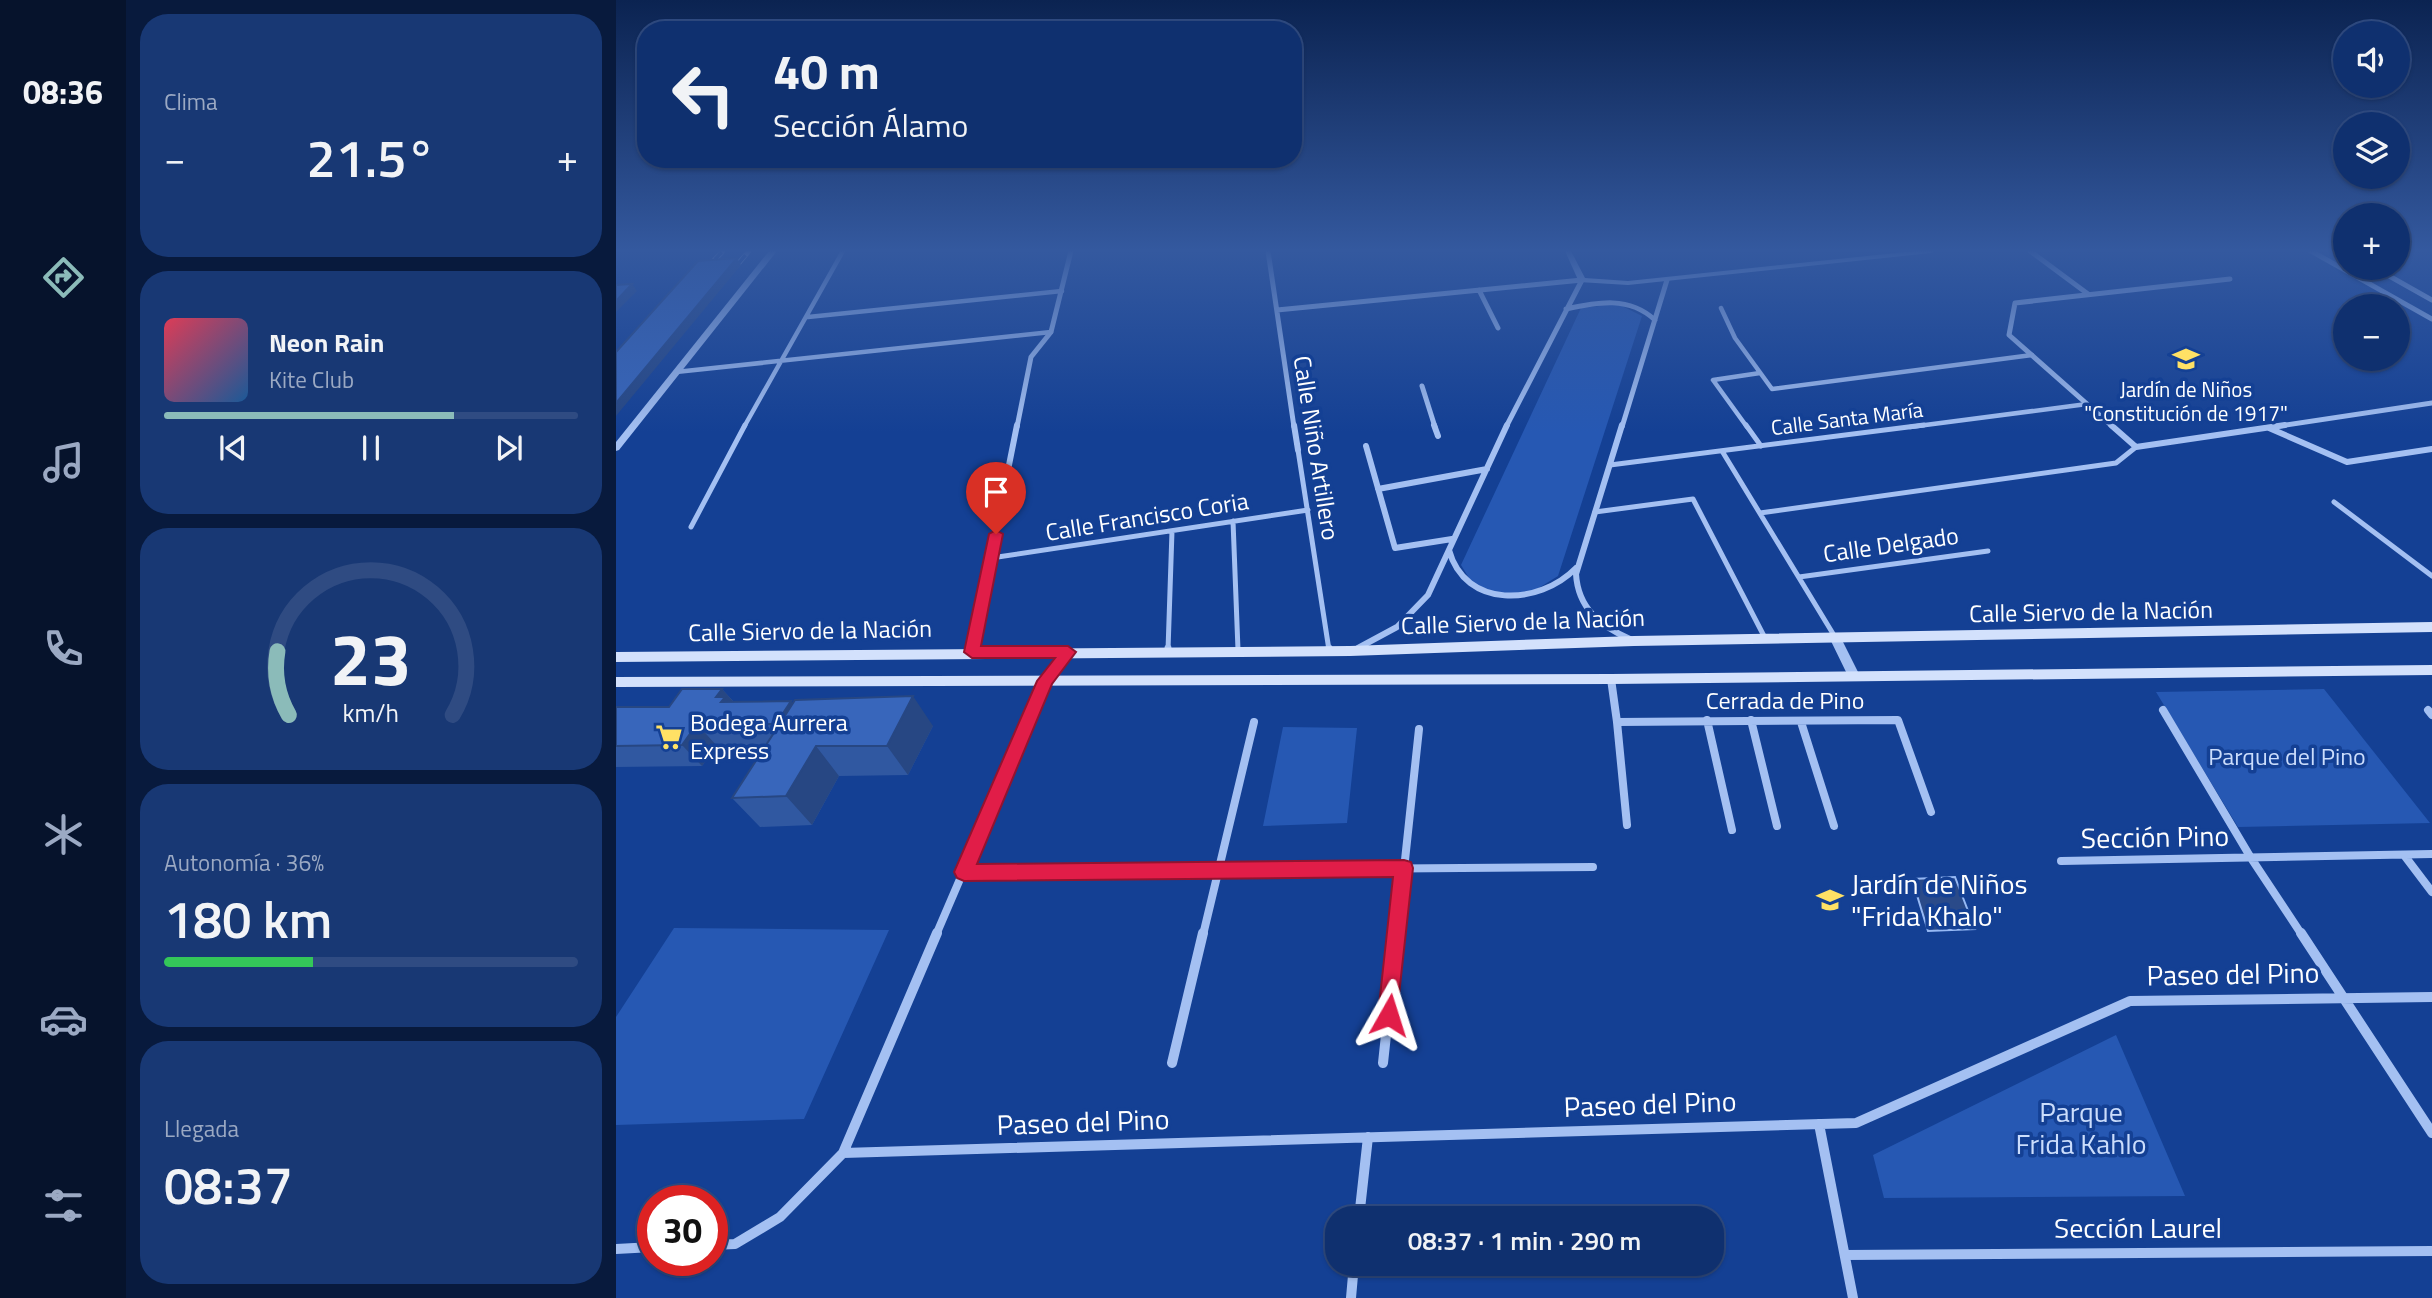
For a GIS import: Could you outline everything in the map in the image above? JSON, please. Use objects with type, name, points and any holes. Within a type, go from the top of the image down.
[{"type":"main road","name":"Calle Siervo de la Nación","points":[[616,657],[1350,651],[1765,638],[2432,627]]},
{"type":"main road","name":"Calle Siervo de la Nación","points":[[616,682],[1611,679],[2432,670]]},
{"type":"street","points":[[616,448],[724,312]]},
{"type":"street","points":[[691,527],[811,312]]},
{"type":"street","points":[[808,317],[861,312]]},
{"type":"street","points":[[972,652],[1031,357],[1051,332],[1056,312]]},
{"type":"street","name":"Calle Niño Artillero","points":[[1278,312],[1329,651]]},
{"type":"street","points":[[1490,312],[1498,328]]},
{"type":"street","points":[[1350,651],[1383,636],[1419,606],[1434,583],[1452,539],[1565,312]]},
{"type":"street","points":[[1644,312],[1655,320]]},
{"type":"street","points":[[1634,641],[1604,626],[1584,606],[1576,585],[1579,564],[1657,312]]},
{"type":"street","points":[[1723,312],[1735,338],[1772,389],[2032,355]]},
{"type":"street","points":[[2013,312],[2009,334],[2136,447]]},
{"type":"street","points":[[676,372],[1051,332]]},
{"type":"street","points":[[1760,373],[1713,380],[1760,446]]},
{"type":"street","points":[[1422,386],[1438,436]]},
{"type":"street","points":[[1760,513],[2116,463],[2136,447],[2432,403]]},
{"type":"street","name":"Calle Santa María","points":[[1610,465],[2087,404]]},
{"type":"street","points":[[2267,427],[2347,461],[2432,449]]},
{"type":"street","points":[[1366,446],[1395,548],[1452,539]]},
{"type":"street","points":[[1722,451],[1835,637],[1854,676]]},
{"type":"street","points":[[1378,489],[1486,469]]},
{"type":"street","points":[[1595,512],[1693,499],[1765,638]]},
{"type":"street","points":[[2334,502],[2432,576]]},
{"type":"street","name":"Calle Francisco Coria","points":[[991,558],[1308,510]]},
{"type":"street","points":[[1233,522],[1238,651]]},
{"type":"street","points":[[1168,652],[1172,531]]},
{"type":"street","points":[[1452,539],[1450,558],[1453,568],[1470,584],[1496,594],[1526,595],[1554,587],[1565,581],[1579,564]]},
{"type":"street","name":"Calle Delgado","points":[[1799,577],[1988,551]]},
{"type":"street","points":[[728,1244],[735,1244],[780,1217],[843,1153],[1045,681],[1068,652]]},
{"type":"street","points":[[1611,679],[1627,825]]},
{"type":"street","name":"Sección Pino","points":[[2163,709],[2251,858],[2432,1133]]},
{"type":"street","points":[[1707,720],[1732,830]]},
{"type":"street","points":[[1751,720],[1777,826]]},
{"type":"street","name":"Cerrada de Pino","points":[[1617,723],[1898,720],[1931,812]]},
{"type":"street","points":[[1172,1063],[1254,722]]},
{"type":"street","points":[[1801,722],[1833,826]]},
{"type":"street","points":[[1383,1063],[1419,729]]},
{"type":"street","name":"Sección Pino","points":[[2061,861],[2432,854]]},
{"type":"street","points":[[2404,855],[2432,892]]},
{"type":"street","points":[[964,872],[1592,867]]},
{"type":"street","name":"Paseo del Pino","points":[[843,1153],[1856,1122],[2130,1001],[2342,996],[2432,997]]},
{"type":"street","points":[[1819,1124],[1853,1298]]},
{"type":"street","points":[[1360,1206],[1368,1137]]},
{"type":"street","points":[[616,1249],[637,1248]]},
{"type":"street","name":"Sección Laurel","points":[[1845,1255],[2432,1251]]},
{"type":"street","points":[[1351,1298],[1353,1276]]},
{"type":"green space","points":[[1579,312],[1633,312],[1642,316],[1558,576],[1529,594],[1500,595],[1472,583],[1461,565]]},
{"type":"green space","name":"Parque del Pino","points":[[2324,689],[2430,823],[2238,827],[2156,692]]},
{"type":"green space","points":[[1283,727],[1357,728],[1347,823],[1263,826]]},
{"type":"green space","points":[[674,928],[889,930],[804,1119],[616,1125],[616,1017]]},
{"type":"green space","name":"Parque Frida Kahlo","points":[[2116,1035],[2185,1196],[1884,1198],[1873,1155]]},
{"type":"shaded area","points":[[1955,877],[1975,929],[1928,931],[1912,879]]},
{"type":"building","points":[[652,312],[692,312],[616,403],[616,352]]},
{"type":"building","points":[[682,689],[722,689],[716,697],[725,697],[721,702],[791,701],[776,724],[697,724],[682,745],[616,746],[616,707],[669,707]]},
{"type":"building","points":[[913,696],[887,746],[816,746],[786,796],[732,798],[795,700]]},
{"type":"place","name":"Jardín de Niños \"Constitución de 1917\"","points":[[2186,359]]},
{"type":"place","name":"Bodega Aurrera Express","points":[[669,737]]},
{"type":"place","name":"Jardín de Niños \"Frida Khalo\"","points":[[1830,900]]},
{"type":"route","points":[[996,534],[972,652],[1068,652],[1045,681],[964,872],[1404,868],[1389,1015]]}]
